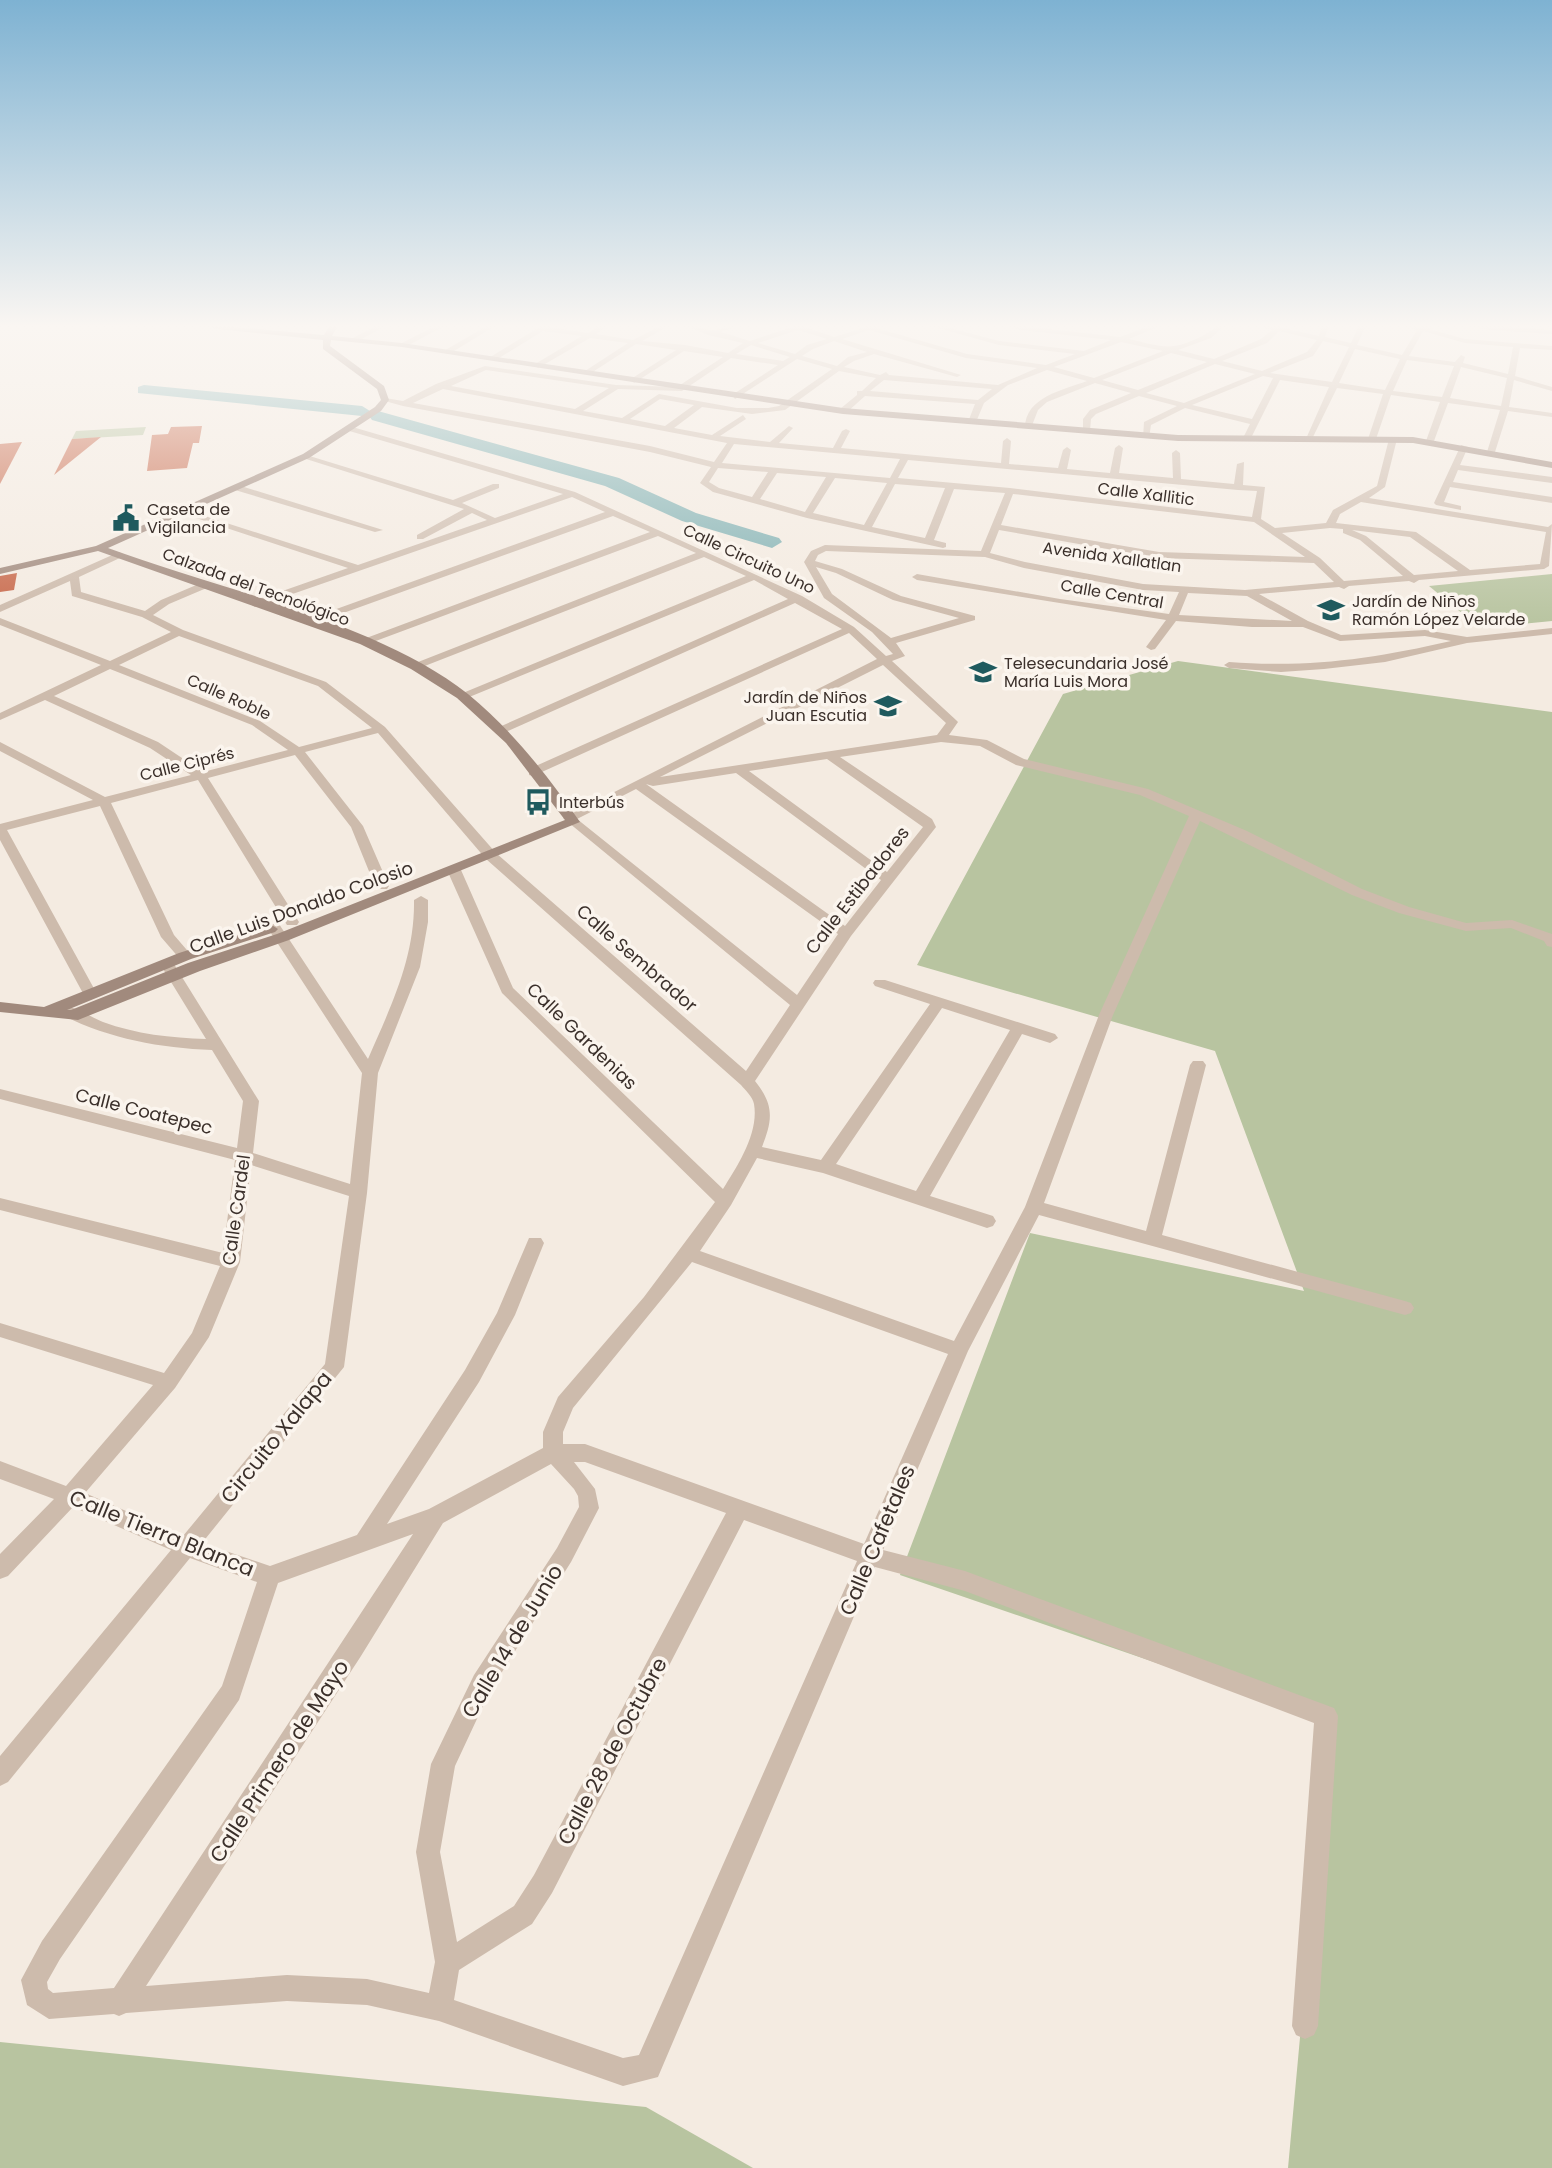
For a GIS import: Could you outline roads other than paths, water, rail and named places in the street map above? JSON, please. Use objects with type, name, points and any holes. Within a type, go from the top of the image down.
[{"type":"street","name":"Calzada del Tecnológico","points":[[108,551],[183,512],[306,456],[355,424]]},
{"type":"street","name":"Calle Xallitic","points":[[514,424],[715,465],[1010,491],[1084,486],[1256,520],[1317,560],[1344,586]]},
{"type":"street","points":[[530,427],[536,424]]},
{"type":"street","points":[[650,424],[771,446],[1062,471],[1084,486],[1114,475],[1262,489],[1256,520]]},
{"type":"street","points":[[668,428],[673,424]]},
{"type":"street","points":[[714,437],[732,424]]},
{"type":"street","points":[[1002,424],[1146,436],[1430,441],[1552,465]]},
{"type":"street","points":[[1086,431],[1087,424]]},
{"type":"street","points":[[1146,436],[1147,424]]},
{"type":"street","points":[[1247,438],[1254,424]]},
{"type":"street","points":[[1308,439],[1315,424]]},
{"type":"street","points":[[1372,439],[1377,424]]},
{"type":"street","points":[[1430,441],[1437,424]]},
{"type":"street","points":[[1491,452],[1500,424]]},
{"type":"street","name":"Calle Circuito Uno","points":[[349,428],[572,494],[799,598],[850,629],[952,722],[941,738]]},
{"type":"street","points":[[771,446],[789,428]]},
{"type":"street","points":[[836,450],[846,431]]},
{"type":"street","points":[[1330,525],[1336,512],[1381,487],[1393,439]]},
{"type":"street","points":[[732,441],[704,484],[716,490],[807,515],[1024,565],[1184,591],[1249,593],[1304,624],[1340,638],[1361,653]]},
{"type":"street","points":[[1005,465],[1007,441]]},
{"type":"street","points":[[1464,447],[1440,505],[1552,526]]},
{"type":"street","points":[[1114,475],[1119,448]]},
{"type":"street","points":[[1062,471],[1067,450]]},
{"type":"street","points":[[1176,453],[1177,481]]},
{"type":"street","points":[[306,456],[472,509],[493,520]]},
{"type":"street","points":[[866,529],[906,456]]},
{"type":"street","points":[[1238,487],[1241,464]]},
{"type":"street","points":[[1455,467],[1552,480]]},
{"type":"street","points":[[754,501],[775,469]]},
{"type":"street","points":[[807,515],[833,474]]},
{"type":"street","points":[[1447,484],[1552,501]]},
{"type":"street","points":[[928,542],[951,485]]},
{"type":"street","points":[[453,503],[496,486]]},
{"type":"street","points":[[238,488],[378,530]]},
{"type":"street","points":[[985,554],[998,527],[1010,491]]},
{"type":"street","points":[[255,604],[572,494]]},
{"type":"street","points":[[1361,499],[1552,526]]},
{"type":"street","points":[[375,561],[472,509]]},
{"type":"street","points":[[183,512],[357,568]]},
{"type":"street","points":[[310,622],[612,513]]},
{"type":"street","points":[[1330,525],[1363,538],[1414,580]]},
{"type":"street","points":[[1274,531],[1330,525],[1413,534],[1469,574]]},
{"type":"street","name":"Avenida Xallatlan","points":[[1166,586],[1231,585],[1249,593],[1544,566],[1552,526]]},
{"type":"street","points":[[998,527],[1159,555],[1317,560]]},
{"type":"street","points":[[365,642],[657,533]]},
{"type":"street","points":[[809,562],[814,553],[825,548],[985,554]]},
{"type":"street","name":"Calzada del Tecnológico","points":[[108,551],[199,588],[255,604],[365,642],[417,666],[462,697],[501,730],[570,818]]},
{"type":"street","points":[[0,571],[108,551]]},
{"type":"street","points":[[0,609],[74,575],[108,551]]},
{"type":"street","points":[[0,578],[63,565],[108,551]]},
{"type":"street","points":[[417,666],[703,554]]},
{"type":"street","points":[[809,562],[839,571],[897,598],[971,618],[891,642]]},
{"type":"street","points":[[809,562],[827,596],[891,642],[900,656],[886,659]]},
{"type":"street","name":"Calle Sembrador","points":[[74,575],[76,594],[146,615],[179,632],[322,684],[381,729],[487,852],[747,1082],[762,1102],[762,1123],[753,1151]]},
{"type":"street","points":[[462,697],[754,576]]},
{"type":"street","name":"Calle Central","points":[[917,577],[1172,620],[1250,625],[1304,624]]},
{"type":"street","points":[[146,615],[199,588]]},
{"type":"street","points":[[1151,647],[1172,620],[1184,591]]},
{"type":"street","points":[[501,730],[799,598]]},
{"type":"street","name":"Calle Roble","points":[[0,621],[256,723],[298,751],[356,826],[382,886]]},
{"type":"street","points":[[533,772],[850,629]]},
{"type":"street","points":[[1229,665],[1281,669],[1324,666],[1385,659],[1467,640],[1552,631]]},
{"type":"street","points":[[0,718],[179,632]]},
{"type":"street","points":[[1340,638],[1425,633],[1467,640]]},
{"type":"street","name":"Calle Luis Donaldo Colosio","points":[[0,1007],[72,1016],[170,969],[185,956],[283,929],[382,886],[487,852],[570,818],[886,659]]},
{"type":"street","points":[[45,696],[154,745],[201,776],[283,929],[370,1073]]},
{"type":"street","points":[[0,704],[15,710]]},
{"type":"street","name":"Calle Ciprés","points":[[0,828],[381,729]]},
{"type":"street","points":[[637,784],[941,738],[983,743],[1020,762],[1144,792],[1197,813],[1357,892],[1404,910],[1466,927],[1512,924],[1549,938],[1552,943]]},
{"type":"street","points":[[0,746],[104,801],[168,937],[185,956]]},
{"type":"street","name":"Calle Estibadores","points":[[747,1082],[846,933],[930,827],[927,822],[829,755]]},
{"type":"street","points":[[739,769],[889,880]]},
{"type":"street","points":[[637,784],[846,933]]},
{"type":"street","name":"Calle Cafetales","points":[[439,2008],[623,2072],[648,2067],[960,1350],[1034,1207],[1106,1015],[1197,813]]},
{"type":"street","points":[[570,818],[797,1003]]},
{"type":"street","points":[[0,828],[90,994]]},
{"type":"street","name":"Calle Luis Donaldo Colosio","points":[[41,1014],[90,994],[170,969],[454,870],[487,852]]},
{"type":"street","name":"Calle Gardenias","points":[[454,870],[507,990],[724,1201]]},
{"type":"street","name":"Circuito Xalapa","points":[[0,1773],[334,1367],[358,1193],[370,1073],[419,951],[423,922],[421,900]]},
{"type":"street","name":"Calle Cardel","points":[[0,1569],[70,1496],[168,1382],[200,1337],[231,1262],[251,1101],[170,969]]},
{"type":"street","points":[[880,983],[1050,1038]]},
{"type":"street","points":[[825,1167],[939,1002]]},
{"type":"street","points":[[57,1007],[94,1026],[188,1044],[218,1045]]},
{"type":"street","points":[[920,1199],[1019,1027]]},
{"type":"street","points":[[1153,1238],[1198,1065]]},
{"type":"street","name":"Calle Coatepec","points":[[0,1094],[244,1156],[358,1193]]},
{"type":"street","points":[[987,1221],[825,1167],[753,1151],[690,1254],[565,1403],[553,1432],[553,1452],[585,1452],[870,1556],[965,1581],[1326,1716],[1304,2026]]},
{"type":"street","points":[[0,1204],[231,1262]]},
{"type":"street","points":[[1034,1207],[1405,1308]]},
{"type":"street","points":[[364,1542],[472,1376],[506,1315],[535,1243]]},
{"type":"street","points":[[690,1254],[960,1350]]},
{"type":"street","points":[[0,1330],[168,1382]]},
{"type":"street","name":"Calle Tierra Blanca","points":[[0,1470],[70,1496],[186,1547],[270,1576],[436,1516],[553,1452]]},
{"type":"street","name":"Calle 14 de Junio","points":[[439,2008],[447,1962],[428,1852],[443,1764],[482,1683],[564,1555],[589,1508],[588,1494],[553,1452]]},
{"type":"street","name":"Calle 28 de Octubre","points":[[447,1962],[523,1915],[543,1884],[740,1507]]},
{"type":"street","name":"Calle Primero de Mayo","points":[[119,2003],[353,1648],[436,1516]]},
{"type":"street","points":[[270,1576],[232,1692],[51,1950],[34,1980],[36,1996],[49,2006],[287,1989],[367,1992],[439,2008]]},
{"type":"waterway","points":[[407,424],[612,482],[689,517],[772,542]]},
{"type":"place","name":"Caseta de Vigilancia","points":[[126,518]]},
{"type":"place","name":"Jardín de Niños Ramón López Velarde","points":[[1331,610]]},
{"type":"place","name":"Telesecundaria José María Luis Mora","points":[[983,672]]},
{"type":"place","name":"Jardín de Niños Juan Escutia","points":[[888,706]]},
{"type":"place","name":"Interbús","points":[[538,802]]}]
